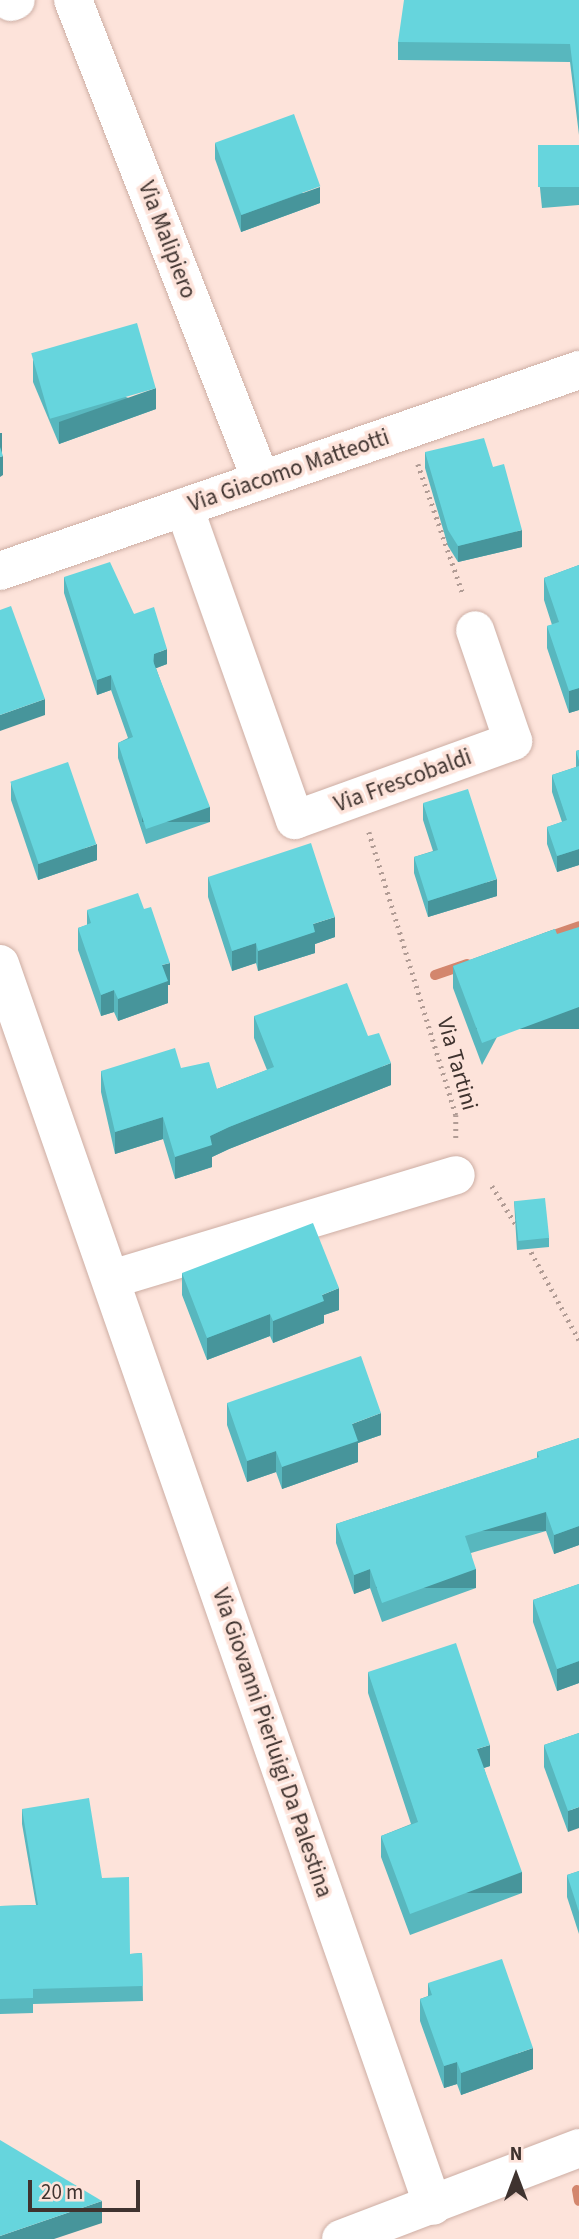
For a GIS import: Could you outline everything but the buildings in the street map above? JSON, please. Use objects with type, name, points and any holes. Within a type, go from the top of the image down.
[{"type":"street","name":"Via Malipiero","points":[[73,0],[261,480]]},
{"type":"street","name":"Via Giacomo Matteotti","points":[[0,571],[579,370]]},
{"type":"street","name":"Via Frescobaldi","points":[[184,507],[295,820],[513,741],[475,629]]},
{"type":"street","name":"Via Giovanni Pierluigi Da Palestina","points":[[0,964],[433,2206]]},
{"type":"street","points":[[112,1279],[456,1175]]},
{"type":"street","points":[[341,2239],[579,2148]]},
{"type":"path","points":[[406,430],[475,629]]},
{"type":"path","name":"Via Tartini","points":[[359,797],[456,1115],[456,1175]]},
{"type":"path","points":[[456,1175],[486,1178],[579,1340]]},
{"type":"waterway","points":[[545,938],[579,926]]},
{"type":"waterway","points":[[435,975],[467,964]]},
{"type":"waterway","points":[[577,2190],[579,2201]]}]
